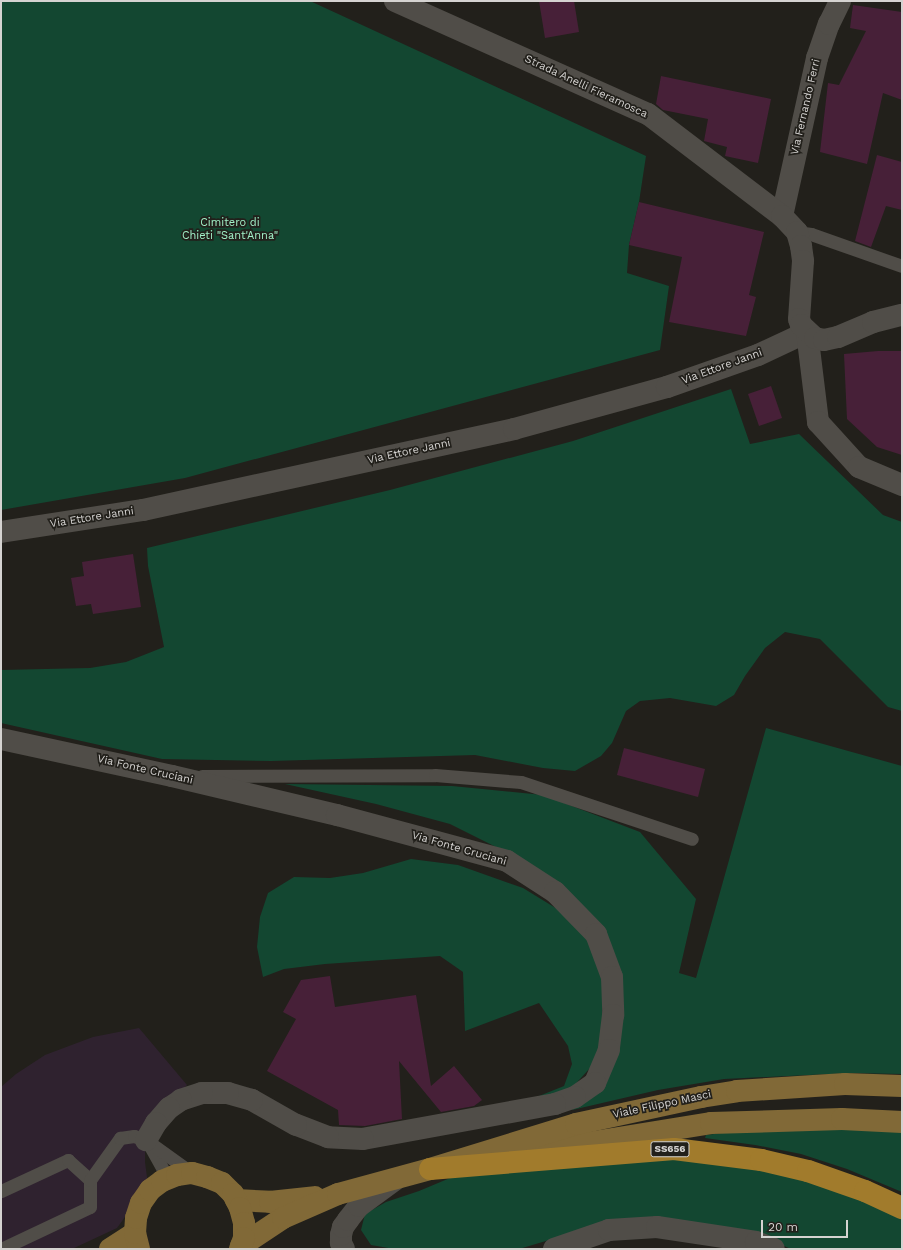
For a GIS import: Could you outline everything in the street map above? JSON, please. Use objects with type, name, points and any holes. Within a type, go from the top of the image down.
[{"type":"highway","name":"SS656","points":[[430,1169],[674,1149],[761,1160],[808,1171],[865,1191],[902,1208]]},
{"type":"main road","name":"Viale Filippo Masci","points":[[236,1200],[270,1202],[338,1194],[430,1169],[576,1124],[701,1097],[774,1088],[845,1084],[902,1086]]},
{"type":"main road","name":"Viale Filippo Masci","points":[[430,1169],[711,1122],[842,1119],[902,1122]]},
{"type":"main road","points":[[110,1249],[137,1241],[136,1218],[141,1203],[150,1190],[162,1180],[177,1175],[192,1173],[207,1176],[222,1184],[236,1200],[244,1223],[244,1238],[240,1248]]},
{"type":"main road","name":"Viale Filippo Masci","points":[[240,1248],[283,1218],[338,1194]]},
{"type":"street","name":"Strada Anelli Fieramosca","points":[[395,1],[648,114],[782,216],[797,232]]},
{"type":"street","name":"Via Fernando Ferri","points":[[782,216],[817,58],[829,24],[840,1]]},
{"type":"street","points":[[797,232],[803,261],[799,319],[801,325],[807,332],[815,338],[824,340],[838,337],[873,322],[902,315]]},
{"type":"street","points":[[807,332],[818,422],[859,467],[902,485]]},
{"type":"street","name":"Via Ettore Janni","points":[[1,532],[143,510],[514,429],[667,387],[758,355],[807,332]]},
{"type":"street","name":"Via Fonte Cruciani","points":[[1,739],[172,776],[337,816],[507,861],[555,892],[596,934],[612,977],[613,1015],[609,1050],[595,1083],[576,1097],[555,1104],[363,1139],[328,1137],[296,1125],[252,1100],[228,1093],[202,1093],[181,1100],[169,1108],[156,1123],[146,1140]]},
{"type":"street","points":[[344,1249],[341,1243],[341,1235],[343,1227],[348,1220],[359,1206],[396,1179]]},
{"type":"street","points":[[561,1248],[609,1230],[657,1227],[756,1242],[774,1249]]},
{"type":"lane","points":[[797,232],[811,234],[902,266]]},
{"type":"lane","points":[[172,776],[435,775],[521,782],[692,839]]},
{"type":"lane","points":[[1,1249],[90,1207],[90,1180],[120,1138],[134,1136],[146,1140],[192,1173]]},
{"type":"lane","points":[[146,1140],[165,1173],[162,1180]]},
{"type":"lane","points":[[1,1191],[68,1160],[90,1180]]},
{"type":"shaded area","points":[[139,1028],[187,1085],[145,1125],[145,1162],[148,1185],[117,1228],[72,1249],[1,1249],[1,1087],[16,1074],[45,1055],[93,1037]]},
{"type":"green space","name":"Cimitero di Chieti \"Sant'Anna\"","points":[[1,1],[310,1],[646,156],[639,202],[629,245],[627,273],[669,286],[660,350],[185,478],[1,510]]},
{"type":"green space","points":[[731,389],[750,444],[799,434],[883,515],[902,522],[902,711],[888,707],[820,639],[785,632],[765,648],[745,676],[734,695],[716,706],[670,698],[640,701],[626,711],[612,743],[601,756],[575,771],[543,768],[475,755],[271,761],[162,759],[1,723],[1,670],[90,668],[126,662],[164,647],[148,566],[147,548],[390,490],[573,441]]},
{"type":"green space","points":[[766,728],[902,766],[902,1074],[851,1073],[724,1079],[658,1090],[572,1110],[597,1084],[610,953],[508,853],[450,824],[376,804],[285,784],[452,786],[543,795],[640,832],[696,899],[679,973],[696,978]]},
{"type":"green space","points":[[411,859],[458,865],[523,888],[567,915],[587,933],[603,962],[602,1042],[590,1068],[570,1090],[519,1104],[564,1086],[572,1064],[568,1046],[539,1003],[465,1031],[463,972],[440,956],[325,964],[284,969],[263,977],[257,947],[260,917],[268,893],[294,877],[330,878],[363,873]]},
{"type":"green space","points":[[812,1127],[902,1130],[902,1192],[847,1169],[801,1154],[755,1145],[705,1138],[706,1135],[755,1129]]},
{"type":"green space","points":[[665,1154],[776,1170],[845,1193],[902,1218],[902,1249],[791,1249],[747,1230],[603,1224],[519,1249],[394,1249],[371,1245],[361,1230],[365,1214],[386,1202],[419,1191],[450,1178]]},
{"type":"building","points":[[539,1],[574,1],[579,32],[545,38]]},
{"type":"building","points":[[853,5],[902,12],[902,100],[883,93],[867,164],[820,152],[828,83],[839,85],[866,31],[850,28]]},
{"type":"building","points":[[661,76],[771,99],[758,163],[725,156],[727,147],[704,141],[708,119],[663,110],[656,104]]},
{"type":"building","points":[[877,155],[902,162],[902,210],[886,206],[871,247],[855,241]]},
{"type":"building","points":[[639,202],[764,232],[749,295],[756,297],[746,336],[669,322],[682,257],[629,245]]},
{"type":"building","points":[[878,351],[902,351],[902,455],[877,447],[847,419],[844,354]]},
{"type":"building","points":[[771,386],[782,418],[759,426],[748,394]]},
{"type":"building","points":[[133,554],[141,607],[93,614],[91,604],[76,606],[71,578],[84,576],[82,562]]},
{"type":"building","points":[[624,748],[705,769],[698,797],[617,775]]},
{"type":"building","points":[[330,976],[335,1007],[416,995],[431,1086],[454,1066],[482,1100],[474,1106],[441,1112],[399,1061],[402,1119],[365,1126],[339,1125],[338,1110],[267,1071],[296,1019],[283,1012],[301,980]]}]
